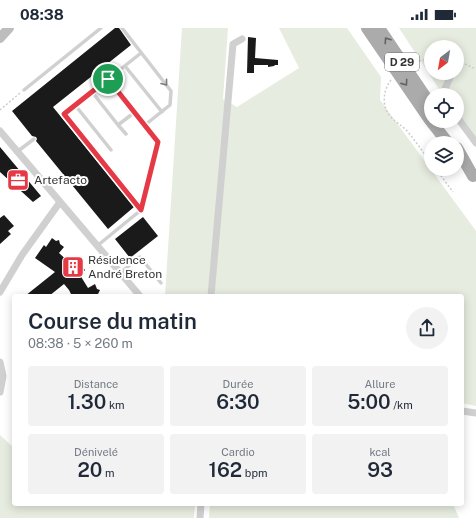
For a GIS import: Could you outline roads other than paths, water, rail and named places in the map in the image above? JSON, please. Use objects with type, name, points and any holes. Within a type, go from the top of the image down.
[{"type":"main road","points":[[0,34],[8,28]]},
{"type":"main road","points":[[0,38],[8,28]]},
{"type":"main road","name":"D 29","points":[[367,28],[443,136]]},
{"type":"main road","name":"D 29","points":[[379,28],[424,95]]},
{"type":"main road","points":[[464,160],[475,178]]},
{"type":"main road","points":[[464,164],[475,178]]},
{"type":"street","points":[[211,294],[233,44],[242,39]]},
{"type":"street","points":[[464,127],[476,143]]},
{"type":"street","points":[[0,131],[138,294]]},
{"type":"street","points":[[0,292],[22,255],[60,202]]},
{"type":"street","points":[[0,362],[3,376],[0,392]]},
{"type":"street","points":[[464,411],[476,413]]},
{"type":"street","points":[[200,518],[201,506]]},
{"type":"lane","points":[[24,90],[101,28]]},
{"type":"lane","points":[[122,28],[171,91],[170,105],[145,125]]},
{"type":"lane","points":[[141,53],[62,115],[141,210]]},
{"type":"lane","points":[[125,66],[162,112]]},
{"type":"lane","points":[[98,246],[141,210],[158,142],[108,79]]},
{"type":"lane","points":[[92,92],[126,134]]},
{"type":"lane","points":[[75,105],[111,150]]},
{"type":"lane","points":[[118,125],[135,112]]},
{"type":"lane","points":[[17,152],[34,139]]},
{"type":"lane","points":[[120,273],[140,257],[161,283]]},
{"type":"place","name":"Artefacto","points":[[18,180]]},
{"type":"place","name":"Résidence André Breton","points":[[73,267]]}]
